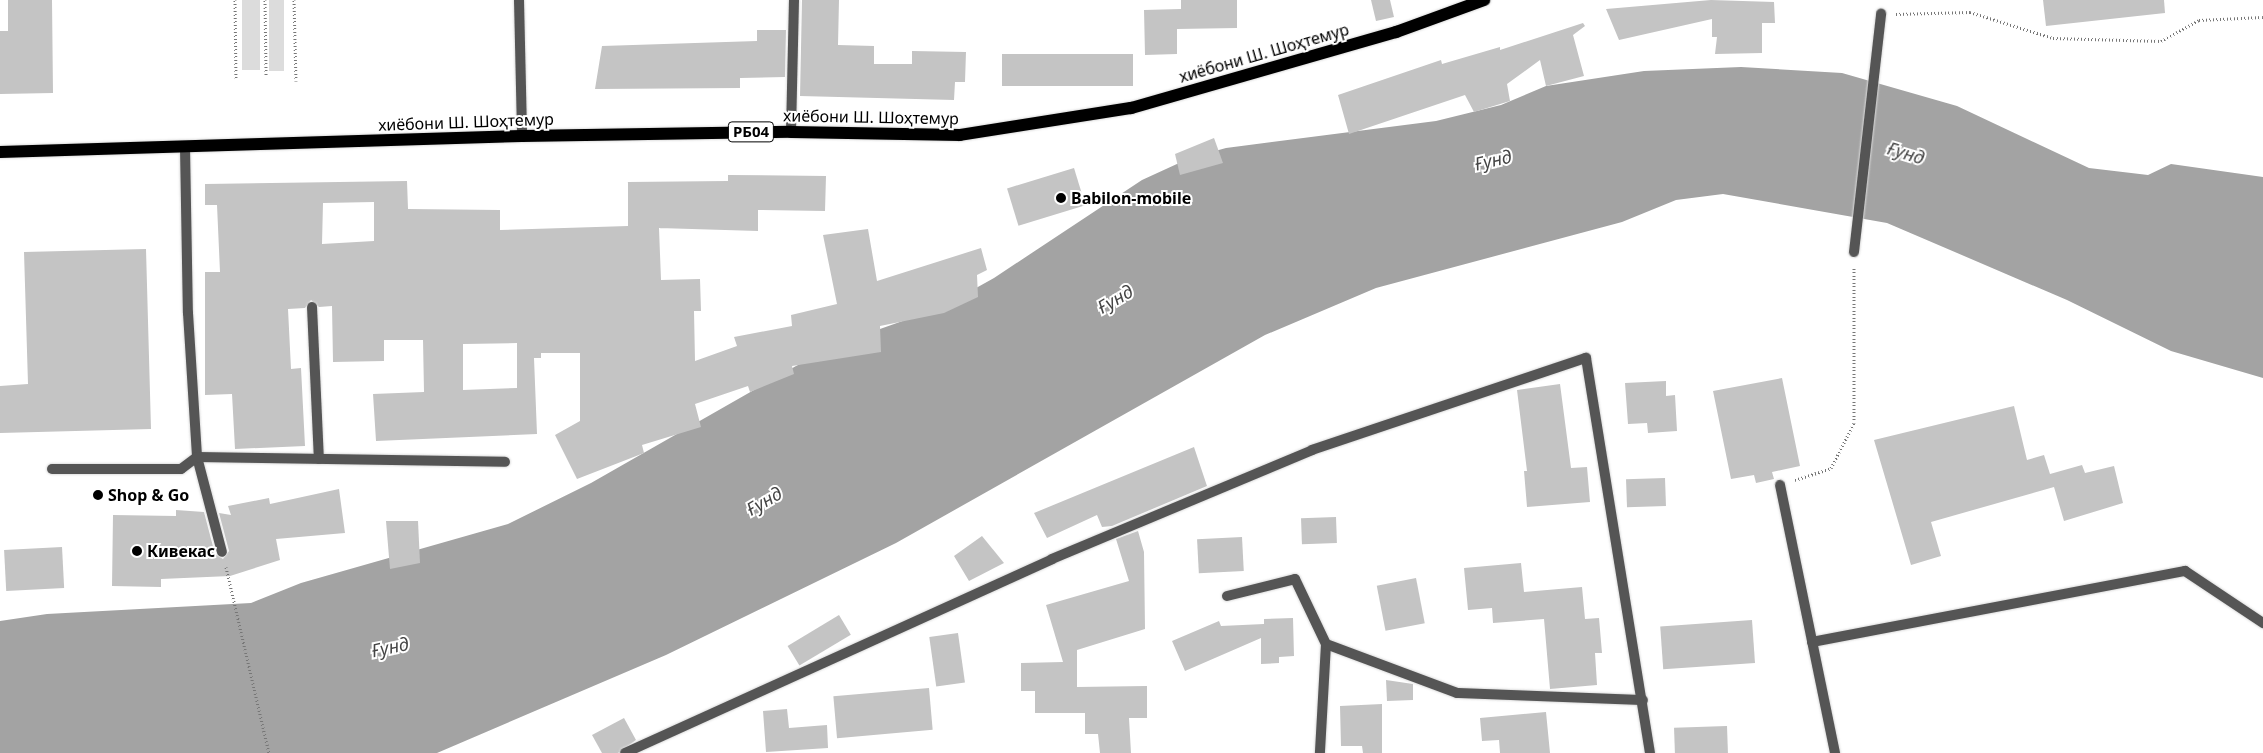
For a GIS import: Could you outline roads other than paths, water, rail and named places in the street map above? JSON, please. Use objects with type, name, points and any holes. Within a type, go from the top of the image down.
[{"type":"main road","name":"хиёбони Ш. Шоҳтемур","points":[[0,152],[522,136],[791,132],[960,135],[1113,111],[1396,32],[1484,0]]},
{"type":"street","points":[[519,0],[522,136]]},
{"type":"street","points":[[791,132],[794,0]]},
{"type":"street","points":[[1854,252],[1881,14]]},
{"type":"street","points":[[186,147],[188,313],[197,457],[222,552]]},
{"type":"street","points":[[312,306],[319,459]]},
{"type":"street","points":[[625,753],[1052,559],[1312,450],[1586,358],[1643,700],[1650,753]]},
{"type":"street","points":[[52,469],[181,469],[197,457],[505,462]]},
{"type":"street","points":[[1780,485],[1835,753]]},
{"type":"street","points":[[1812,642],[2185,571],[2263,622]]},
{"type":"street","points":[[1227,596],[1295,580],[1326,644],[1320,753]]},
{"type":"street","points":[[1326,644],[1457,694],[1643,700]]},
{"type":"water","name":"Ғунд","points":[[1741,67],[1842,73],[1957,106],[2089,168],[2148,175],[2171,164],[2263,177],[2263,378],[2171,351],[2067,300],[1887,223],[1723,194],[1676,200],[1622,222],[1376,288],[1265,335],[896,543],[666,655],[437,753],[0,753],[0,621],[47,614],[251,603],[301,583],[508,524],[591,483],[796,366],[849,340],[942,307],[994,278],[1142,180],[1190,158],[1226,148],[1436,121],[1501,105],[1546,86],[1644,71]]},
{"type":"place","name":"Babilon-mobile","points":[[1061,198]]},
{"type":"place","name":"Shop & Go","points":[[98,495]]},
{"type":"place","name":"Кивекас","points":[[137,551]]}]
